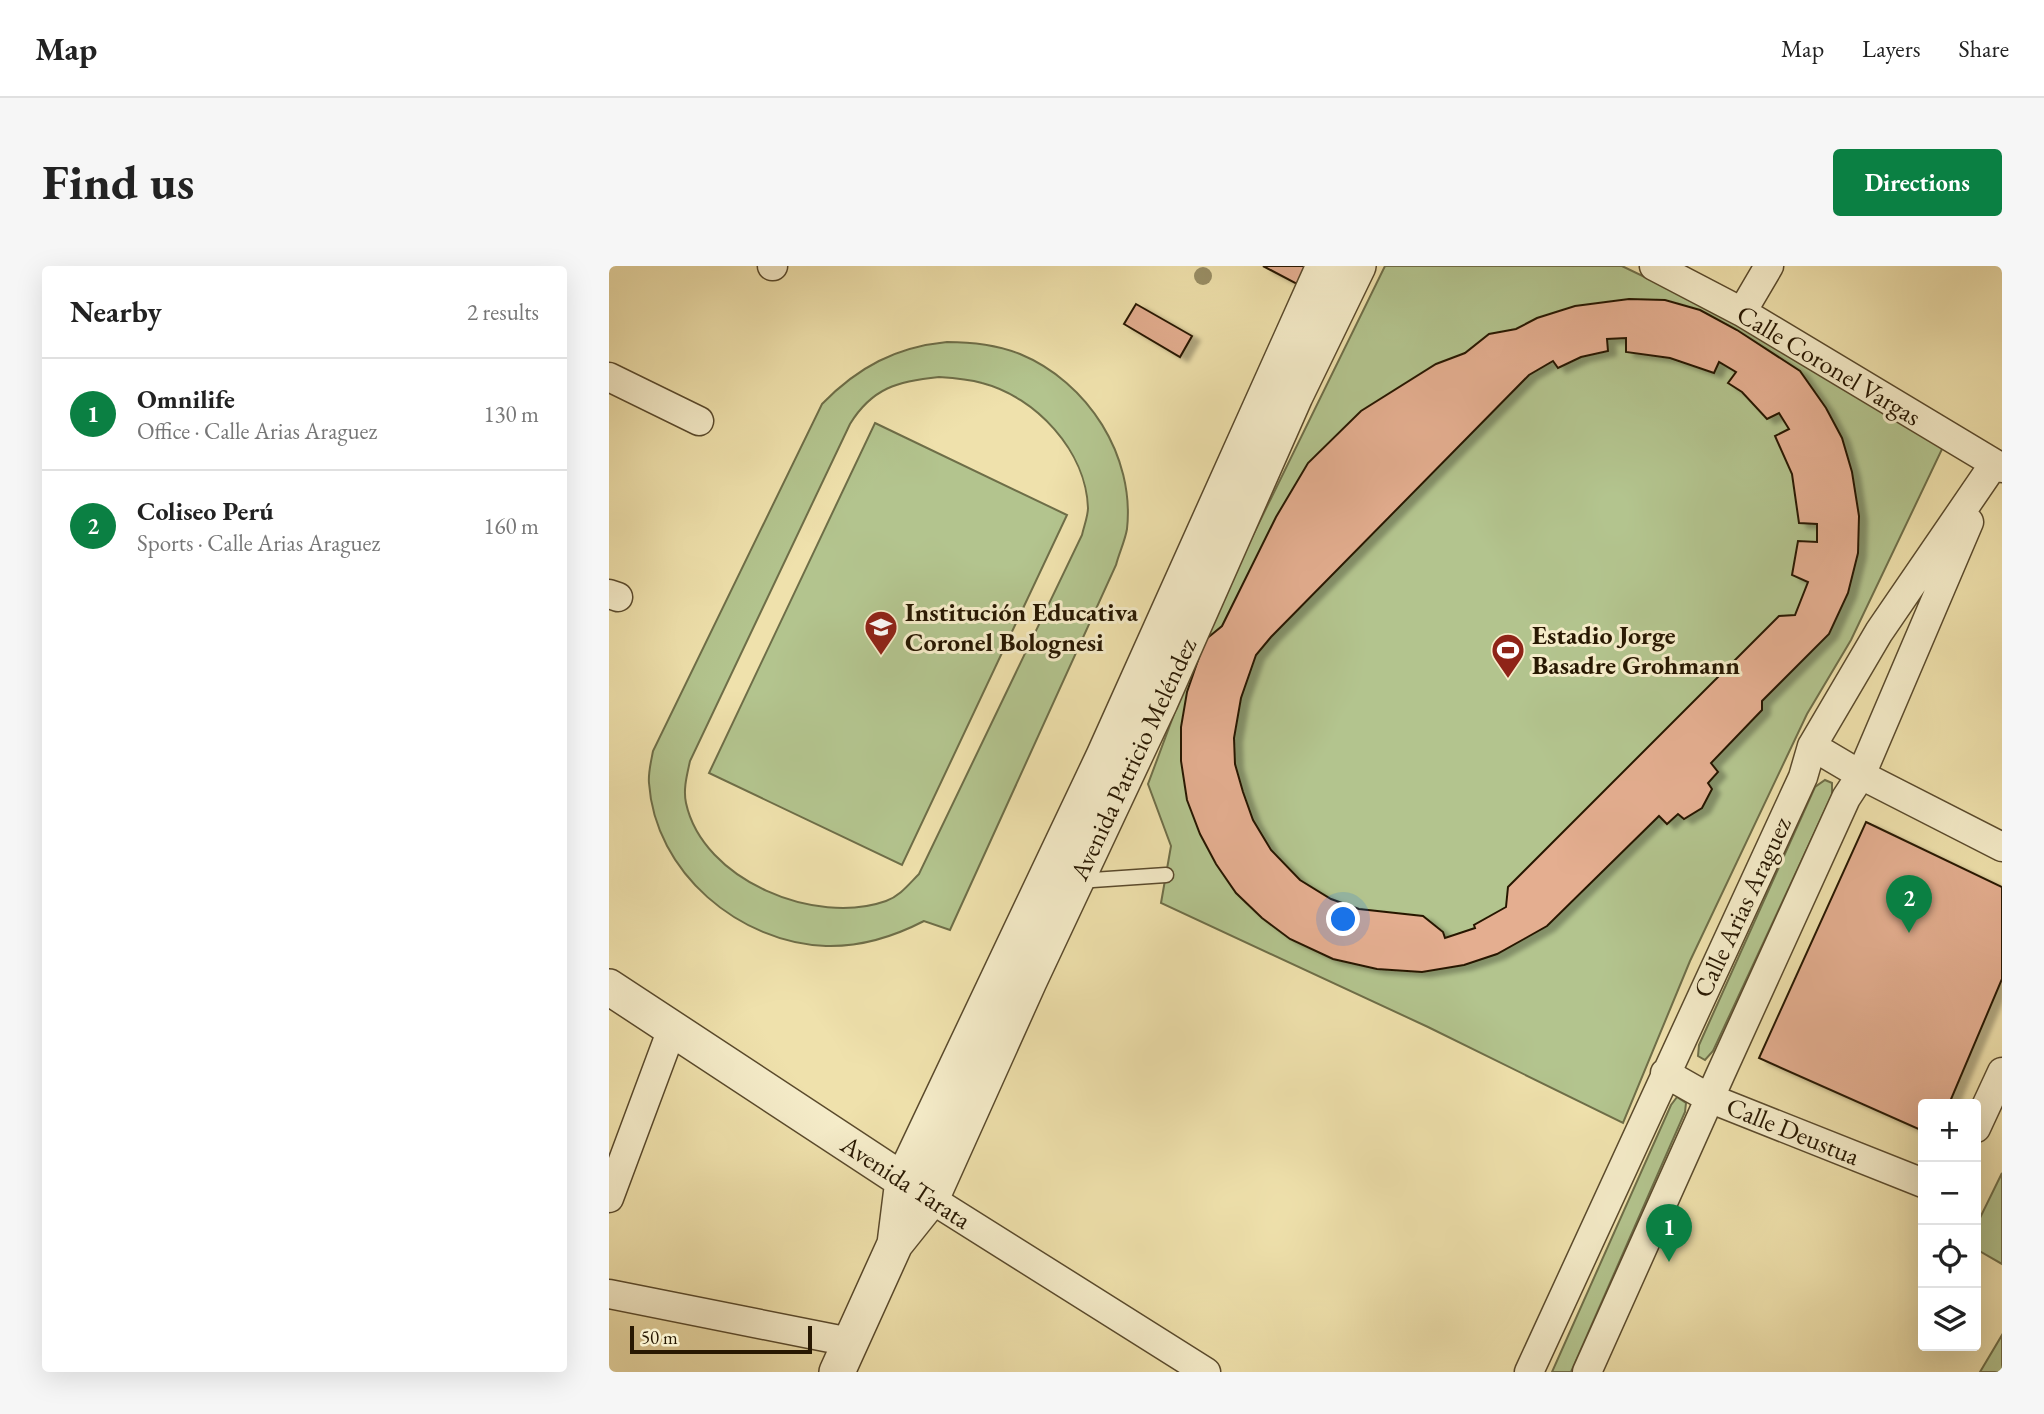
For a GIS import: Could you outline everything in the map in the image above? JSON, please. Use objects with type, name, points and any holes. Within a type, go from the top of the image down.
[{"type":"street","name":"Avenida Patricio Meléndez","points":[[1064,875],[1104,756],[1324,266]]},
{"type":"street","name":"Avenida Patricio Meléndez","points":[[843,1357],[917,1190],[1064,875],[1160,702],[1295,396],[1358,266]]},
{"type":"street","name":"Calle Coronel Vargas","points":[[1654,266],[1742,312],[1999,459]]},
{"type":"street","points":[[1742,312],[1769,266]]},
{"type":"street","points":[[609,377],[699,421]]},
{"type":"street","name":"Calle Arias Araguez","points":[[1529,1372],[1803,777],[1812,746],[1879,632],[1999,459]]},
{"type":"street","name":"Calle Arias Araguez","points":[[1587,1372],[1846,798],[1861,775],[1999,459]]},
{"type":"street","points":[[1812,746],[1861,775],[2002,847]]},
{"type":"street","name":"Avenida Tarata","points":[[609,988],[917,1190],[1206,1372]]},
{"type":"street","points":[[609,1198],[672,1029]]},
{"type":"street","points":[[1981,1117],[2002,1072]]},
{"type":"street","name":"Calle Deustua","points":[[1665,1073],[1709,1098],[1918,1181]]},
{"type":"street","points":[[609,1294],[843,1357]]},
{"type":"lane","points":[[1064,875],[1166,875]]},
{"type":"green space","name":"Estadio Jorge Basadre Grohmann","points":[[1385,266],[1622,266],[1740,323],[1944,445],[1851,640],[1807,714],[1690,961],[1623,1123],[1428,1027],[1161,903],[1171,846],[1148,784],[1202,639]]},
{"type":"green space","points":[[947,342],[1002,348],[1020,354],[1067,383],[1086,402],[1115,449],[1127,502],[1126,534],[1116,565],[950,930],[924,921],[889,936],[852,945],[826,946],[794,942],[763,932],[734,917],[707,897],[685,873],[667,846],[655,816],[649,779],[653,751],[822,404],[864,369],[895,354]],"holes":[[[939,377],[977,382],[1002,390],[1021,400],[1055,429],[1078,466],[1085,487],[1088,511],[1082,535],[919,874],[900,893],[886,901],[858,907],[828,907],[796,902],[766,891],[738,875],[715,855],[697,831],[686,803],[685,787],[690,761],[850,424],[867,402],[887,388]]]},
{"type":"green space","points":[[875,423],[1067,515],[902,865],[709,773]]},
{"type":"green space","points":[[1825,780],[1832,783],[1832,795],[1713,1051],[1705,1060],[1698,1056],[1699,1045],[1815,787]]},
{"type":"green space","points":[[1677,1097],[1686,1103],[1685,1112],[1571,1372],[1552,1372],[1671,1105]]},
{"type":"green space","points":[[2002,1173],[2002,1264],[1981,1252],[1981,1216]]},
{"type":"green space","points":[[2002,1335],[2002,1372],[1980,1372]]},
{"type":"building","points":[[1263,266],[1306,266],[1297,284]]},
{"type":"building","points":[[1629,299],[1665,300],[1700,310],[1737,330],[1800,371],[1826,408],[1842,438],[1852,472],[1859,516],[1858,553],[1848,593],[1829,634],[1762,701],[1762,710],[1711,763],[1718,772],[1708,783],[1712,789],[1702,808],[1684,819],[1678,814],[1667,824],[1659,816],[1547,926],[1497,954],[1464,965],[1422,972],[1377,969],[1333,959],[1290,939],[1262,918],[1236,893],[1200,834],[1187,800],[1181,761],[1181,727],[1187,692],[1205,640],[1222,626],[1276,517],[1308,463],[1361,411],[1436,364],[1465,353],[1489,334],[1516,329],[1537,318],[1575,306]],"holes":[[[1626,338],[1626,352],[1670,358],[1714,373],[1719,362],[1736,372],[1728,383],[1742,392],[1767,419],[1779,413],[1789,429],[1775,436],[1792,474],[1799,523],[1817,524],[1817,542],[1798,541],[1792,575],[1808,582],[1795,615],[1779,616],[1508,887],[1506,907],[1474,925],[1475,928],[1445,938],[1443,932],[1423,916],[1359,909],[1331,899],[1300,880],[1271,850],[1253,820],[1243,792],[1235,764],[1234,738],[1241,698],[1256,655],[1529,375],[1553,361],[1558,368],[1581,357],[1608,351],[1607,339]]]},
{"type":"building","points":[[1136,304],[1192,336],[1180,357],[1124,324]]},
{"type":"building","points":[[1866,822],[2002,887],[2002,979],[1951,1099],[1918,1099],[1918,1129],[1759,1058]]},
{"type":"place","name":"Institución Educativa Coronel Bolognesi","points":[[881,657]]},
{"type":"place","name":"Estadio Jorge Basadre Grohmann","points":[[1508,680]]},
{"type":"place","name":"Coliseo Perú","points":[[1909,933]]},
{"type":"place","name":"Omnilife","points":[[1669,1262]]}]
